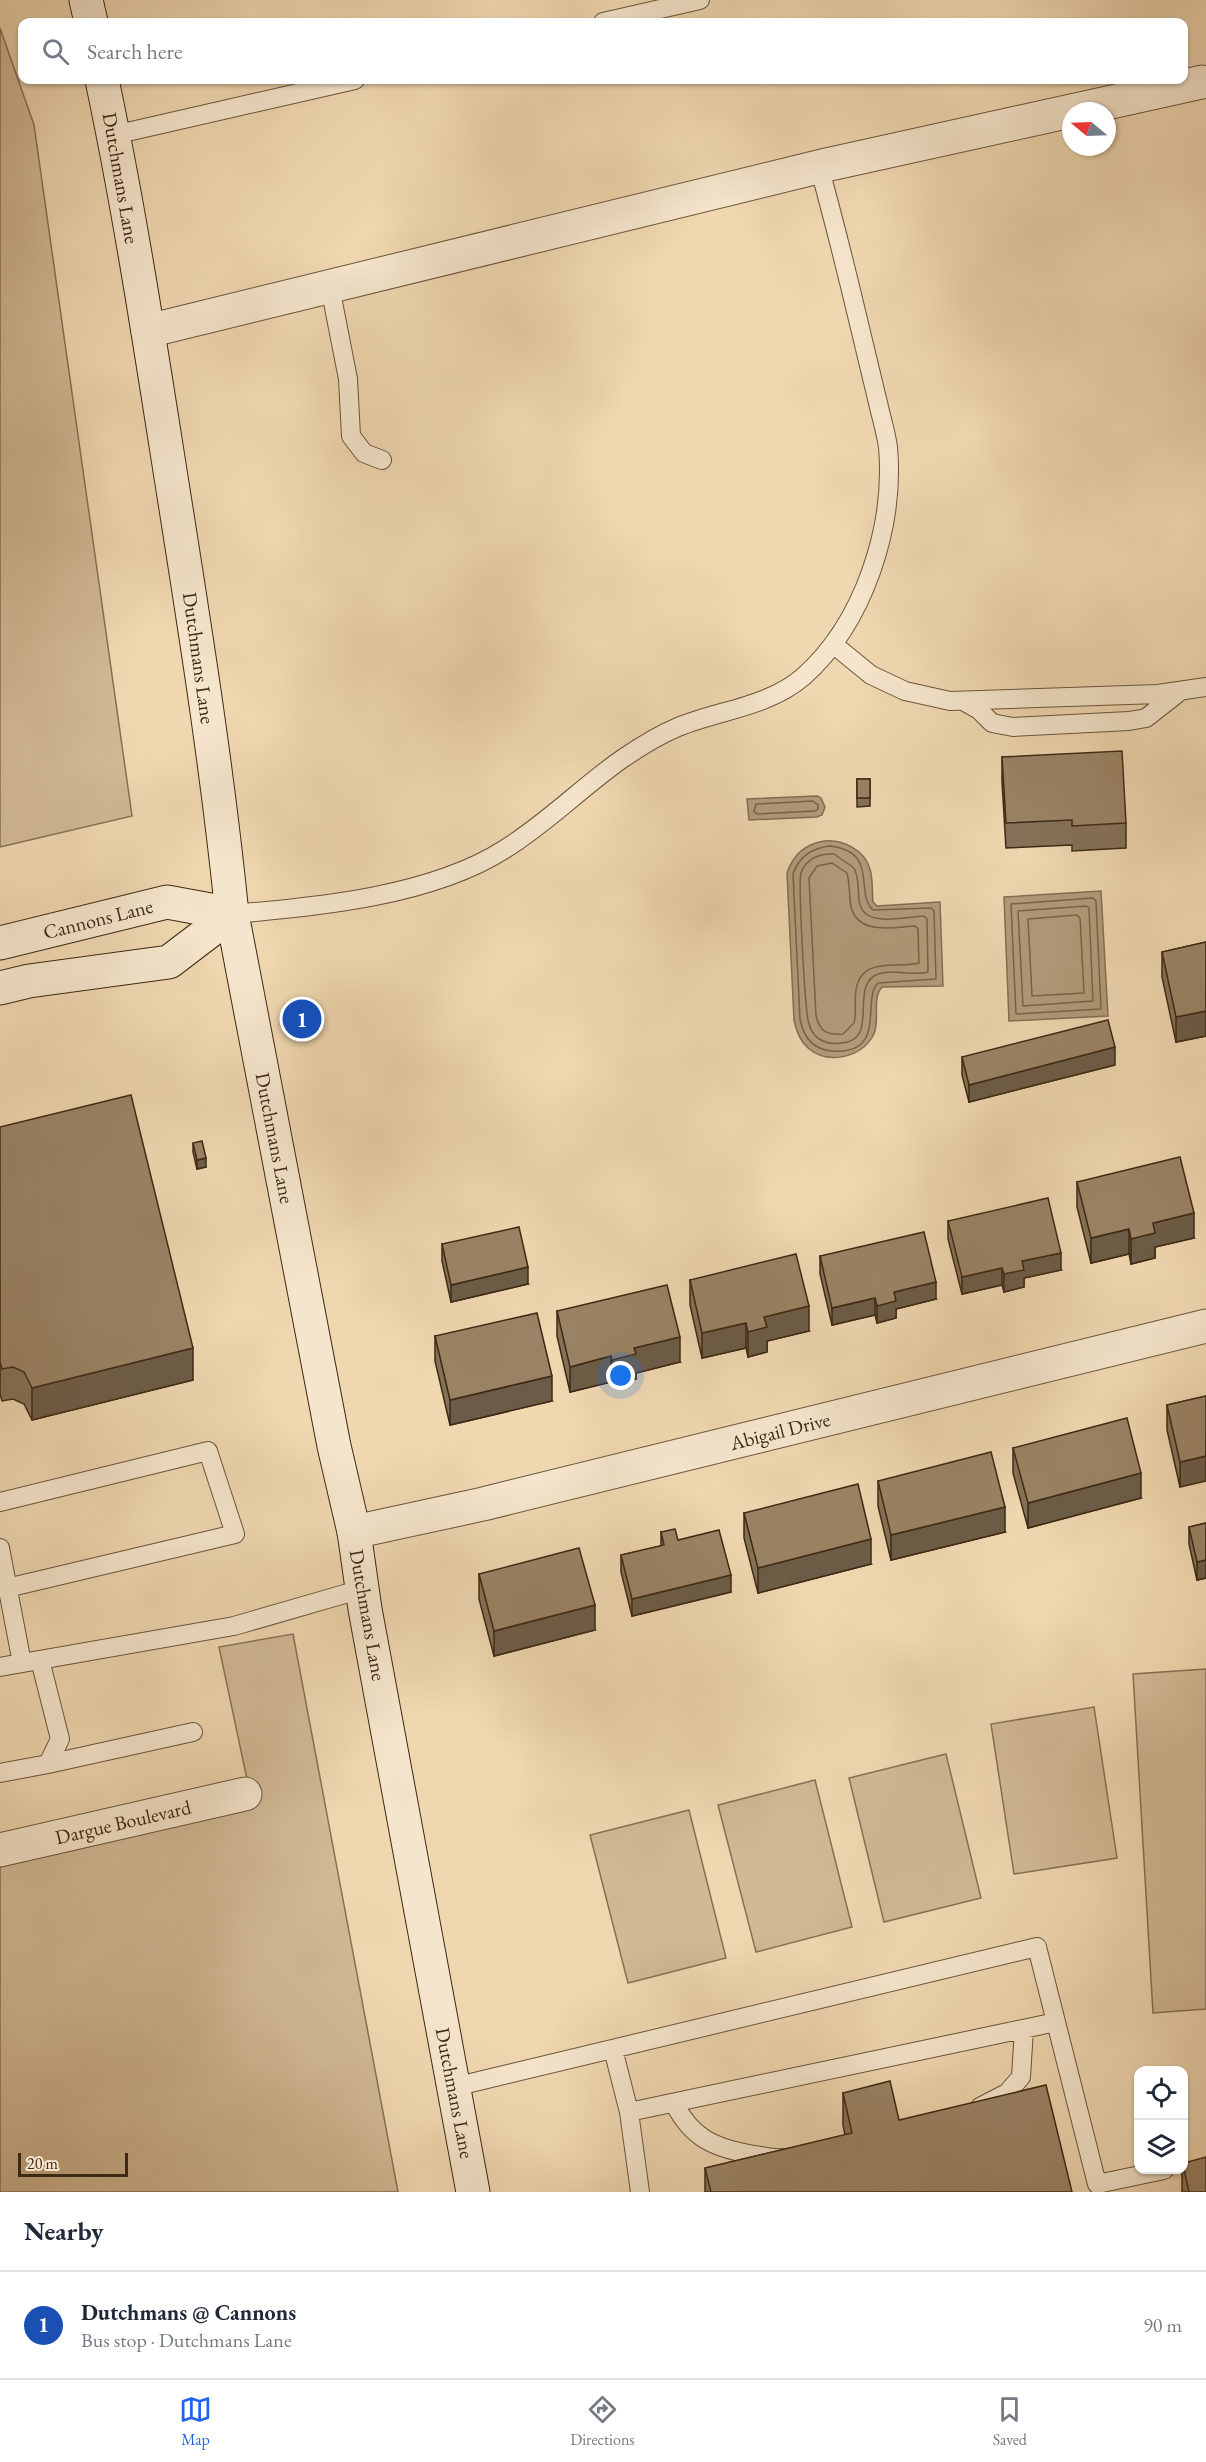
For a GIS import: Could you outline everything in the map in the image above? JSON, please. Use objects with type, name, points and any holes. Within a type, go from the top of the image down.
[{"type":"main road","points":[[86,0],[90,18]]},
{"type":"main road","name":"Dutchmans Lane","points":[[103,84],[148,331],[200,661],[225,840],[232,914],[334,1446],[354,1532],[362,1588],[473,2192]]},
{"type":"main road","points":[[148,331],[819,166],[1205,88]]},
{"type":"main road","name":"Cannons Lane","points":[[0,943],[167,902],[232,914]]},
{"type":"main road","points":[[0,988],[29,981],[169,962],[232,914]]},
{"type":"main road","name":"Abigail Drive","points":[[354,1532],[494,1501],[1206,1326]]},
{"type":"main road","name":"Dargue Boulevard","points":[[0,1850],[245,1794]]},
{"type":"lane","points":[[621,18],[700,0]]},
{"type":"lane","points":[[114,135],[337,84]]},
{"type":"lane","points":[[232,914],[308,908],[362,899],[456,873],[503,850],[568,804],[622,759],[677,728],[767,699],[802,678],[833,644],[867,582],[880,546],[888,482],[888,445],[842,251],[819,166]]},
{"type":"lane","points":[[330,287],[348,380],[351,436],[364,453],[382,460]]},
{"type":"lane","points":[[833,644],[871,675],[905,691],[950,701],[1158,694],[1206,687]]},
{"type":"lane","points":[[963,701],[979,710],[992,723],[1013,727],[1129,721],[1146,718],[1163,703],[1182,691]]},
{"type":"lane","points":[[0,1502],[208,1451],[235,1534],[7,1588]]},
{"type":"lane","points":[[0,1548],[7,1588],[60,1739],[48,1764]]},
{"type":"lane","points":[[0,1667],[234,1626],[362,1588]]},
{"type":"lane","points":[[0,1773],[193,1732]]},
{"type":"lane","points":[[454,2087],[1037,1947],[1098,2188],[1147,2174]]},
{"type":"lane","points":[[629,2112],[1056,2022]]},
{"type":"lane","points":[[963,2111],[986,2105],[1007,2093],[1021,2077],[1023,2029]]},
{"type":"lane","points":[[613,2049],[629,2112],[640,2192]]},
{"type":"lane","points":[[674,2103],[683,2122],[706,2142],[735,2151],[777,2159],[796,2157]]},
{"type":"shaded area","points":[[0,28],[34,125],[132,816],[0,847]]},
{"type":"shaded area","points":[[293,1634],[398,2192],[0,2192],[0,1856],[251,1798],[219,1647]]},
{"type":"shaded area","points":[[1206,1669],[1206,2009],[1153,2013],[1133,1674]]},
{"type":"shaded area","points":[[1094,1707],[1117,1858],[1014,1874],[991,1724]]},
{"type":"shaded area","points":[[946,1754],[981,1898],[884,1922],[849,1778]]},
{"type":"shaded area","points":[[815,1780],[852,1927],[756,1952],[718,1805]]},
{"type":"shaded area","points":[[689,1810],[726,1958],[628,1983],[590,1835]]},
{"type":"water","points":[[817,796],[821,798],[825,807],[822,815],[817,817],[749,820],[747,799]]},
{"type":"water","points":[[824,841],[845,844],[863,856],[870,869],[873,902],[877,906],[940,902],[943,986],[882,987],[877,998],[873,1036],[860,1050],[843,1057],[825,1056],[808,1048],[797,1031],[794,1020],[787,873],[801,851]]},
{"type":"water","points":[[1101,891],[1108,1016],[1009,1021],[1004,897]]},
{"type":"building","points":[[1122,751],[1126,823],[1072,826],[1072,820],[1006,823],[1002,757]]},
{"type":"building","points":[[857,779],[870,779],[870,798],[857,798]]},
{"type":"building","points":[[1206,942],[1206,1011],[1176,1017],[1162,952]]},
{"type":"building","points":[[1108,1020],[1115,1047],[969,1085],[962,1057]]},
{"type":"building","points":[[131,1095],[193,1348],[32,1388],[24,1372],[13,1367],[2,1369],[0,1362],[0,1127]]},
{"type":"building","points":[[202,1141],[206,1158],[197,1160],[193,1143]]},
{"type":"building","points":[[1180,1157],[1194,1213],[1153,1223],[1155,1233],[1131,1239],[1129,1229],[1091,1238],[1077,1182]]},
{"type":"building","points":[[1048,1198],[1061,1253],[1022,1261],[1024,1270],[1004,1274],[1002,1268],[962,1277],[948,1221]]},
{"type":"building","points":[[519,1227],[528,1267],[451,1285],[442,1244]]},
{"type":"building","points":[[924,1232],[936,1282],[894,1292],[896,1301],[877,1306],[875,1298],[832,1308],[820,1256]]},
{"type":"building","points":[[796,1254],[809,1306],[764,1317],[767,1327],[748,1332],[746,1323],[702,1333],[690,1280]]},
{"type":"building","points":[[667,1285],[680,1337],[634,1348],[636,1354],[612,1360],[611,1356],[570,1367],[557,1311]]},
{"type":"building","points":[[537,1313],[552,1376],[450,1400],[435,1336]]},
{"type":"building","points":[[1206,1396],[1206,1456],[1180,1462],[1167,1405]]},
{"type":"building","points":[[1127,1418],[1141,1473],[1028,1503],[1013,1448]]},
{"type":"building","points":[[991,1452],[1005,1507],[891,1535],[878,1481]]},
{"type":"building","points":[[858,1484],[871,1539],[758,1568],[744,1513]]},
{"type":"building","points":[[1206,1523],[1206,1560],[1197,1562],[1189,1527]]},
{"type":"building","points":[[675,1529],[678,1540],[719,1530],[731,1575],[632,1599],[621,1555],[664,1545],[661,1532]]},
{"type":"building","points":[[579,1548],[595,1605],[494,1631],[479,1574]]},
{"type":"building","points":[[890,2081],[899,2120],[1046,2085],[1072,2192],[711,2192],[705,2168],[852,2133],[843,2093]]},
{"type":"building","points":[[1206,2157],[1206,2192],[1189,2192],[1185,2174],[1188,2174],[1188,2162]]},
{"type":"place","name":"Dutchmans @ Cannons","points":[[302,1019]]}]
